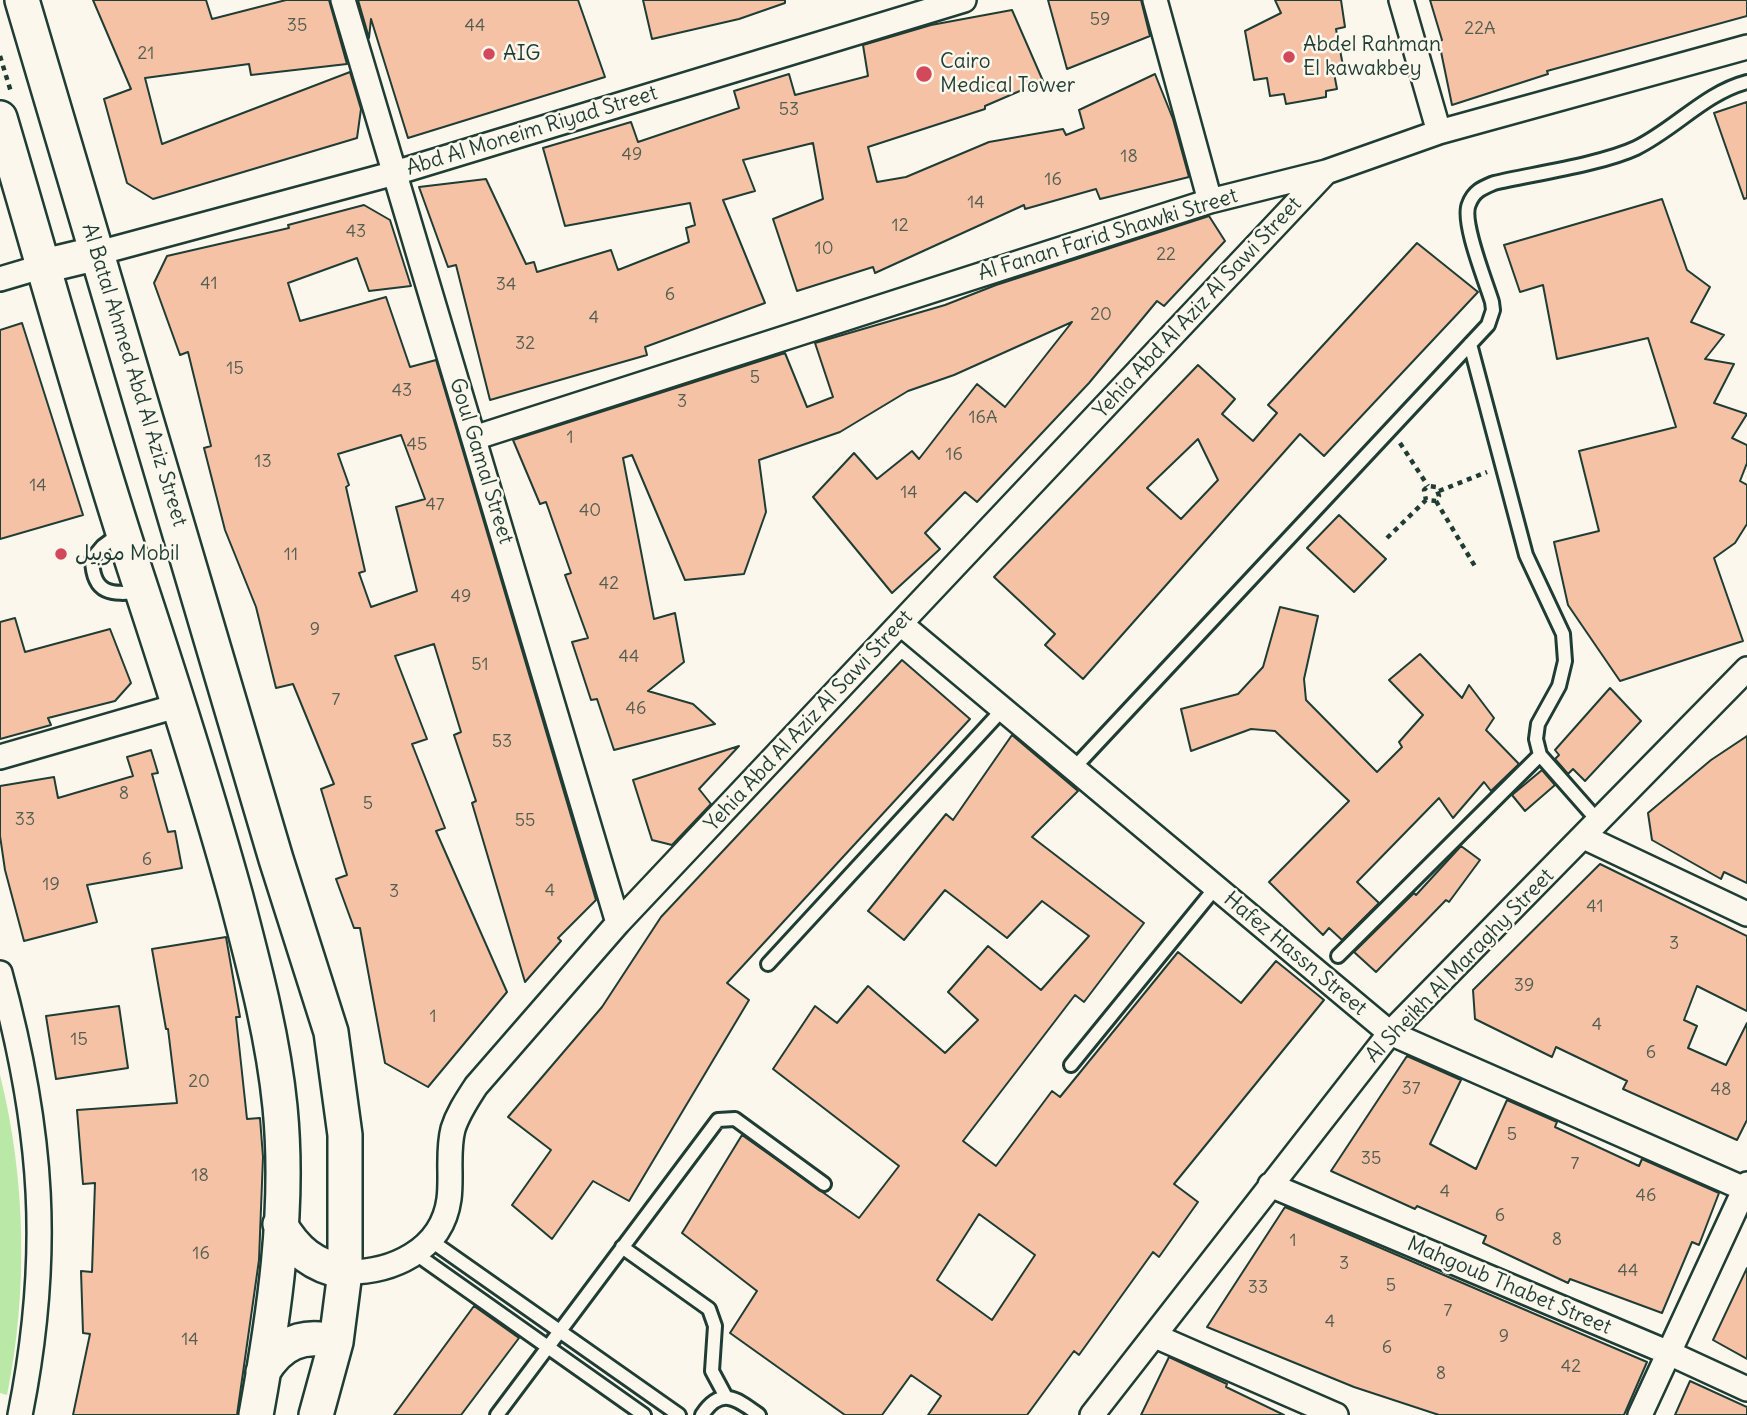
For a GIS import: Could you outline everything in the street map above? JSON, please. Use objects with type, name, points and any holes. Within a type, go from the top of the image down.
[{"type":"main road","name":"Al Batal Ahmed Abd Al Aziz Street","points":[[22,0],[276,859],[331,1032],[345,1135],[345,1272],[336,1342],[316,1415]]},
{"type":"main road","points":[[0,118],[122,532],[180,705],[248,942],[271,1043],[280,1109],[280,1224],[256,1415]]},
{"type":"main road","points":[[44,266],[98,253]]},
{"type":"main road","points":[[280,1224],[299,1252],[321,1265],[345,1272]]},
{"type":"main road","points":[[263,1372],[272,1357],[285,1345],[301,1339],[319,1337],[336,1342]]},
{"type":"street","name":"Goul Gamal Street","points":[[343,0],[618,923]]},
{"type":"street","name":"Abd Al Moneim Riyad Street","points":[[98,253],[395,173],[964,0]]},
{"type":"street","points":[[1155,0],[1210,201]]},
{"type":"street","points":[[1401,0],[1439,132]]},
{"type":"street","name":"Al Fanan Farid Shawki Street","points":[[474,438],[1210,201],[1326,172],[1439,132],[1747,47]]},
{"type":"street","name":"Yehia Abd Al Aziz Al Sawi Street","points":[[423,1247],[440,1226],[449,1203],[449,1154],[453,1130],[462,1107],[476,1086],[618,923],[1326,172]]},
{"type":"street","points":[[0,279],[44,266]]},
{"type":"street","name":"Hafez Hassn Street","points":[[901,624],[1390,1033],[1746,1188]]},
{"type":"street","name":"Al Sheikh Al Maraghy Street","points":[[1092,1415],[1390,1033],[1747,669]]},
{"type":"street","points":[[0,757],[180,705]]},
{"type":"street","points":[[1592,829],[1747,914]]},
{"type":"street","points":[[0,973],[3,998],[30,1097],[39,1173],[40,1248],[36,1330],[20,1415],[0,1409]]},
{"type":"street","name":"Mahgoub Thabet Street","points":[[1270,1185],[1669,1353],[1747,1389]]},
{"type":"street","points":[[1640,1415],[1746,1188]]},
{"type":"street","points":[[345,1272],[370,1273],[394,1267],[423,1247]]},
{"type":"street","points":[[1155,1336],[1336,1415]]},
{"type":"lane","points":[[1073,768],[1489,326],[1493,310],[1469,225],[1467,206],[1477,190],[1494,183],[1626,152],[1702,105],[1714,94],[1747,82]]},
{"type":"lane","points":[[1471,344],[1526,555],[1563,634],[1565,660],[1559,687],[1538,724],[1536,739],[1540,755],[1592,829]]},
{"type":"lane","points":[[768,964],[1003,709]]},
{"type":"lane","points":[[1338,956],[1540,755]]},
{"type":"lane","points":[[1070,1065],[1216,887]]},
{"type":"lane","points":[[497,1415],[718,1120],[735,1119],[824,1184]]},
{"type":"lane","points":[[423,1247],[559,1331],[679,1415]]},
{"type":"lane","points":[[423,1247],[547,1347],[644,1415]]},
{"type":"lane","points":[[622,1247],[709,1309],[716,1335],[711,1352],[712,1371],[726,1397]]},
{"type":"lane","points":[[702,1415],[713,1401],[726,1397],[738,1400],[759,1415]]},
{"type":"path","points":[[1392,429],[1428,486],[1439,491],[1503,466]]},
{"type":"path","points":[[1426,500],[1423,495],[1428,486]]},
{"type":"path","points":[[1439,491],[1436,501],[1476,568]]},
{"type":"path","points":[[1387,538],[1426,500],[1436,501]]},
{"type":"green space","points":[[0,1075],[15,1154],[21,1235],[18,1316],[7,1395],[0,1393]]},
{"type":"building","points":[[93,0],[206,0],[212,19],[286,0],[329,0],[347,64],[251,75],[249,64],[145,78],[162,144],[350,72],[361,109],[357,138],[153,199],[127,183],[104,99],[131,89]]},
{"type":"building","name":"AIG","points":[[358,0],[578,0],[605,77],[408,138],[371,19],[369,38]]},
{"type":"building","points":[[643,0],[785,0],[785,3],[739,19],[652,39]]},
{"type":"building","points":[[1048,0],[1141,0],[1150,36],[1067,69]]},
{"type":"building","points":[[1275,0],[1341,0],[1345,27],[1336,29],[1344,71],[1334,73],[1337,89],[1326,91],[1326,97],[1286,104],[1284,94],[1270,96],[1267,78],[1254,80],[1245,31],[1281,13]]},
{"type":"building","points":[[1430,0],[1747,0],[1747,16],[1547,71],[1548,74],[1452,105],[1439,42],[1442,40]]},
{"type":"building","points":[[1012,10],[1043,81],[985,106],[985,109],[868,147],[877,182],[906,177],[989,142],[1063,129],[1066,135],[1084,128],[1079,110],[1155,74],[1173,119],[1189,177],[1100,199],[1096,189],[1025,209],[1024,205],[875,273],[873,267],[797,291],[773,219],[823,199],[813,143],[743,160],[755,191],[723,200],[765,303],[645,347],[647,355],[490,400],[456,265],[448,267],[419,187],[486,179],[526,264],[534,262],[537,272],[611,250],[618,270],[689,242],[686,228],[695,225],[690,203],[565,226],[543,148],[631,122],[638,142],[739,108],[734,91],[789,74],[795,95],[868,76],[863,45],[931,25]]},
{"type":"building","points":[[1747,102],[1747,198],[1744,199],[1714,113]]},
{"type":"building","points":[[1662,199],[1687,270],[1710,287],[1691,322],[1724,335],[1705,359],[1734,364],[1714,403],[1747,414],[1732,438],[1747,445],[1747,463],[1740,481],[1747,485],[1747,524],[1735,543],[1714,558],[1743,641],[1620,681],[1568,605],[1554,542],[1599,531],[1579,451],[1676,427],[1648,338],[1557,359],[1543,285],[1520,292],[1504,245]]},
{"type":"building","points":[[364,205],[390,220],[411,286],[369,291],[357,258],[288,283],[300,321],[386,297],[410,367],[436,360],[596,900],[558,938],[561,941],[525,982],[472,803],[476,801],[454,735],[461,732],[434,644],[395,656],[427,739],[412,744],[445,828],[436,831],[507,992],[428,1087],[385,1063],[360,928],[354,928],[336,879],[347,875],[321,789],[334,784],[293,684],[276,688],[256,607],[225,530],[204,448],[211,446],[188,352],[180,355],[154,283],[167,256],[289,228],[288,225]],"holes":[[[401,435],[425,499],[396,507],[417,591],[371,607],[359,573],[365,571],[346,487],[349,485],[338,454]]]},
{"type":"building","points":[[1209,216],[1225,241],[1164,306],[1157,301],[1089,383],[977,502],[965,492],[925,533],[940,549],[892,593],[813,497],[854,453],[877,479],[912,451],[919,459],[977,384],[1005,407],[1072,322],[954,375],[908,391],[840,432],[759,460],[766,512],[744,574],[685,580],[632,455],[623,458],[654,619],[675,613],[684,662],[648,691],[693,704],[715,724],[614,750],[597,699],[591,700],[572,642],[588,638],[565,575],[571,573],[546,502],[540,504],[513,440],[785,353],[807,407],[833,397],[815,343],[945,305],[996,285]]},
{"type":"building","points":[[1417,243],[1478,292],[1324,456],[1300,434],[1083,679],[1045,645],[1055,634],[994,577],[1198,365],[1235,399],[1222,414],[1253,441],[1277,413],[1268,405]],"holes":[[[1198,439],[1218,480],[1181,519],[1147,488]]]},
{"type":"building","points":[[22,323],[83,515],[0,539],[0,330]]},
{"type":"building","points":[[1339,515],[1386,559],[1354,592],[1307,548]]},
{"type":"building","points":[[1280,607],[1318,616],[1304,679],[1306,700],[1377,772],[1402,747],[1399,742],[1423,715],[1389,680],[1420,654],[1462,698],[1469,685],[1494,718],[1486,730],[1519,764],[1491,791],[1484,782],[1453,818],[1439,798],[1357,882],[1379,903],[1342,940],[1329,928],[1323,935],[1269,882],[1349,801],[1275,731],[1251,729],[1191,751],[1181,709],[1238,694],[1263,667]]},
{"type":"building","points":[[15,618],[25,652],[110,629],[131,683],[115,701],[48,718],[51,725],[0,739],[0,622]]},
{"type":"building","points":[[902,660],[970,719],[727,983],[749,1000],[629,1201],[593,1181],[552,1239],[512,1205],[551,1150],[508,1117],[602,1007],[661,917]]},
{"type":"building","points":[[1610,688],[1641,721],[1585,781],[1573,769],[1568,774],[1555,759],[1559,755],[1555,750]]},
{"type":"building","points":[[1012,735],[1078,791],[1032,837],[1144,923],[1084,1002],[1075,995],[963,1141],[996,1166],[1052,1091],[1060,1097],[1178,952],[1241,1003],[1276,961],[1324,1000],[1174,1184],[1198,1202],[1159,1257],[1153,1252],[1079,1355],[1074,1351],[1027,1415],[928,1415],[941,1396],[911,1375],[882,1415],[845,1415],[730,1333],[757,1291],[682,1233],[742,1135],[859,1218],[899,1166],[773,1069],[815,1006],[837,1023],[868,986],[945,1053],[978,1020],[948,992],[988,946],[1041,990],[1089,936],[1042,901],[1007,938],[945,890],[904,940],[868,911],[946,814],[953,820]],"holes":[[[979,1214],[1035,1255],[992,1320],[937,1280]]]},
{"type":"building","points":[[1747,736],[1747,883],[1724,872],[1721,879],[1652,840],[1648,813],[1711,760]]},
{"type":"building","points":[[739,746],[699,789],[711,804],[672,845],[652,840],[633,780]]},
{"type":"building","points":[[151,750],[158,773],[152,774],[168,832],[175,831],[182,868],[87,885],[97,922],[24,941],[5,870],[0,836],[0,786],[54,777],[58,798],[133,776],[127,757]]},
{"type":"building","points":[[1542,770],[1555,785],[1525,811],[1512,795]]},
{"type":"building","points":[[1461,846],[1480,860],[1449,902],[1446,900],[1376,972],[1354,952],[1414,893],[1416,895]]},
{"type":"building","points":[[1600,864],[1747,936],[1747,1011],[1697,986],[1684,1020],[1697,1026],[1688,1048],[1726,1065],[1747,1023],[1747,1120],[1737,1140],[1623,1089],[1627,1081],[1556,1047],[1552,1057],[1475,1019],[1473,990]]},
{"type":"building","points":[[226,937],[240,1017],[236,1017],[247,1119],[260,1118],[263,1157],[259,1260],[237,1415],[73,1415],[90,1334],[83,1333],[81,1271],[92,1272],[95,1183],[83,1184],[77,1110],[177,1103],[168,1029],[152,949]]},
{"type":"building","points":[[119,1006],[128,1068],[56,1079],[46,1016]]},
{"type":"building","points":[[1407,1056],[1461,1080],[1430,1144],[1476,1169],[1507,1100],[1557,1122],[1555,1127],[1639,1166],[1642,1159],[1719,1193],[1699,1245],[1692,1242],[1662,1313],[1570,1279],[1568,1283],[1483,1243],[1486,1236],[1417,1206],[1415,1209],[1331,1171]]},
{"type":"building","points":[[1285,1207],[1647,1362],[1624,1415],[1439,1415],[1354,1387],[1207,1327]]},
{"type":"building","points":[[1747,1268],[1747,1359],[1713,1340]]},
{"type":"building","points":[[474,1306],[519,1338],[461,1415],[394,1415]]},
{"type":"building","points":[[1169,1357],[1227,1384],[1226,1387],[1284,1415],[1141,1415]]},
{"type":"building","points":[[1690,1381],[1747,1407],[1747,1415],[1675,1415]]},
{"type":"place","name":"AIG","points":[[489,54]]},
{"type":"place","name":"Abdel Rahman El kawakbey","points":[[1289,57]]},
{"type":"place","name":"Cairo Medical Tower","points":[[924,74]]},
{"type":"place","name":"موبيل Mobil","points":[[61,554]]}]
